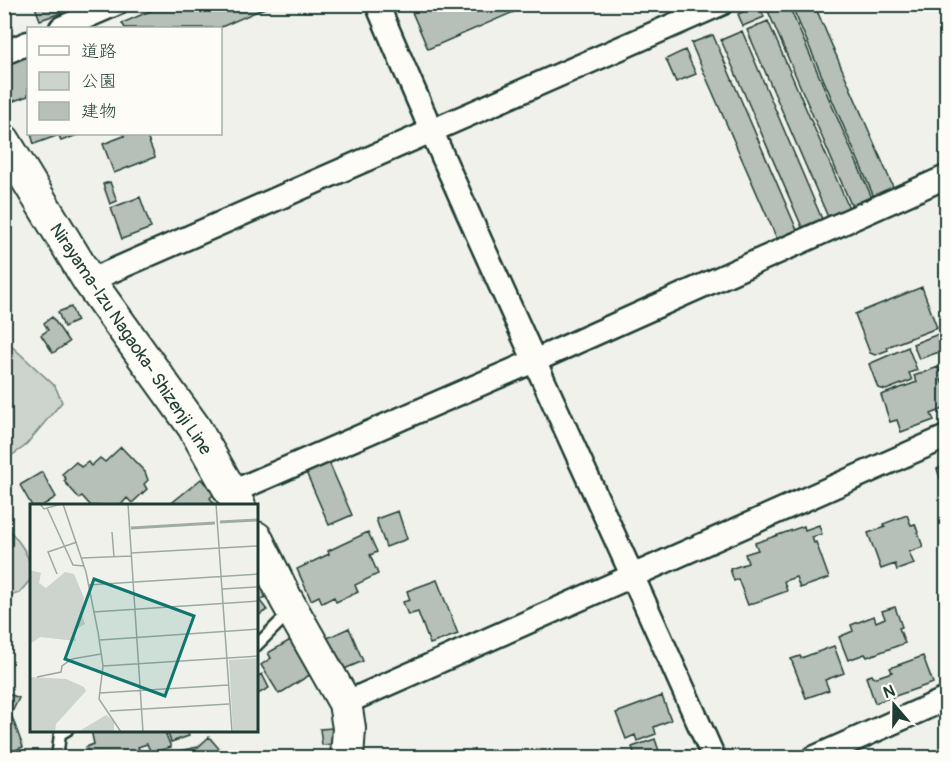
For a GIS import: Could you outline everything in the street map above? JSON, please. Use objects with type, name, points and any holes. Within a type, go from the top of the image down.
[{"type":"main road","name":"Nirayama-Izu Nagaoka- Shizenji Line","points":[[4,141],[89,281],[194,427],[236,499]]},
{"type":"main road","points":[[258,542],[292,609],[345,703],[349,728],[347,758]]},
{"type":"street","points":[[63,27],[116,4]]},
{"type":"street","points":[[376,4],[430,132],[634,575],[714,758]]},
{"type":"street","points":[[89,281],[720,4]]},
{"type":"street","points":[[4,53],[27,43]]},
{"type":"street","points":[[236,499],[534,361],[946,177]]},
{"type":"street","points":[[345,703],[946,437]]},
{"type":"street","points":[[813,758],[946,699]]},
{"type":"lane","points":[[258,644],[292,609]]},
{"type":"lane","points":[[57,758],[60,734],[64,732]]},
{"type":"green space","points":[[4,271],[6,341],[55,386],[62,402],[24,447],[5,460]]},
{"type":"green space","points":[[5,525],[20,543],[27,556],[30,563],[30,580],[19,593],[5,597]]},
{"type":"building","points":[[34,4],[58,4],[61,13],[40,20]]},
{"type":"building","points":[[153,4],[274,4],[221,27],[124,27],[122,23],[155,9]]},
{"type":"building","points":[[429,4],[532,4],[428,49],[412,12]]},
{"type":"building","points":[[759,4],[764,17],[743,26],[738,14]]},
{"type":"building","points":[[765,4],[788,4],[872,198],[852,207]]},
{"type":"building","points":[[791,4],[814,4],[894,189],[874,197]]},
{"type":"building","points":[[768,21],[849,208],[828,217],[747,30]]},
{"type":"building","points":[[742,31],[822,219],[802,227],[721,40]]},
{"type":"building","points":[[713,35],[797,230],[777,239],[691,43]]},
{"type":"building","points":[[685,50],[696,74],[676,82],[666,59]]},
{"type":"building","points":[[27,55],[27,96],[8,103],[4,95],[4,64]]},
{"type":"building","points":[[31,135],[59,135],[34,144]]},
{"type":"building","points":[[59,135],[77,135],[61,141]]},
{"type":"building","points":[[146,135],[155,157],[114,173],[103,144],[124,136]]},
{"type":"building","points":[[110,182],[117,201],[110,204],[103,184]]},
{"type":"building","points":[[140,197],[151,228],[122,239],[111,208]]},
{"type":"building","points":[[922,287],[937,328],[887,347],[888,350],[875,355],[870,353],[855,314]]},
{"type":"building","points":[[71,307],[77,321],[64,327],[58,312]]},
{"type":"building","points":[[52,317],[69,342],[53,353],[41,335],[48,330],[44,323]]},
{"type":"building","points":[[941,333],[946,346],[941,348],[942,351],[919,359],[913,344]]},
{"type":"building","points":[[908,347],[917,370],[909,373],[912,380],[886,390],[878,388],[869,364]]},
{"type":"building","points":[[938,367],[939,372],[946,369],[946,378],[941,380],[942,383],[945,382],[946,387],[946,408],[931,414],[934,420],[901,432],[897,420],[890,422],[881,395],[917,382],[914,376]]},
{"type":"building","points":[[121,447],[145,472],[148,480],[144,484],[147,489],[132,503],[127,498],[122,504],[89,504],[82,496],[79,498],[64,481],[66,479],[62,474],[76,462],[81,467],[88,462],[91,466],[100,458],[105,462]]},
{"type":"building","points":[[328,460],[352,515],[329,525],[305,470]]},
{"type":"building","points":[[946,465],[946,495],[937,469]]},
{"type":"building","points":[[42,472],[56,497],[45,504],[31,504],[20,485]]},
{"type":"building","points":[[201,479],[214,494],[210,498],[214,504],[170,504]]},
{"type":"building","points":[[398,511],[407,539],[386,547],[376,519]]},
{"type":"building","points":[[907,515],[911,525],[915,524],[923,547],[909,552],[914,564],[897,570],[895,564],[881,569],[868,533],[885,527],[883,524]]},
{"type":"building","points":[[819,525],[822,534],[812,537],[829,578],[800,588],[796,577],[784,581],[787,591],[748,605],[738,579],[734,581],[730,569],[748,563],[745,554],[758,550],[755,543],[804,526],[805,530]]},
{"type":"building","points":[[368,532],[377,552],[370,555],[378,574],[355,585],[358,592],[336,602],[334,597],[322,603],[319,596],[311,600],[297,569]]},
{"type":"building","points":[[258,580],[269,594],[260,601],[267,610],[258,616]]},
{"type":"building","points":[[437,580],[458,634],[430,644],[418,612],[408,615],[403,602],[410,600],[407,591]]},
{"type":"building","points":[[895,607],[905,643],[867,657],[865,654],[848,660],[839,637],[853,631],[851,625],[874,616],[876,622],[885,618],[882,611]]},
{"type":"building","points":[[349,628],[363,661],[342,670],[327,638]]},
{"type":"building","points":[[292,639],[313,673],[279,694],[261,665],[271,658],[268,653]]},
{"type":"building","points":[[834,646],[844,673],[825,680],[829,690],[806,698],[791,659],[800,656],[801,658]]},
{"type":"building","points":[[923,656],[933,683],[875,703],[866,677],[872,675],[874,678],[892,672],[890,668]]},
{"type":"building","points":[[262,674],[269,688],[258,694],[258,676]]},
{"type":"building","points":[[4,692],[19,698],[11,714],[23,747],[4,754]]},
{"type":"building","points":[[662,696],[671,720],[654,727],[656,734],[637,741],[635,735],[626,739],[616,713]]},
{"type":"building","points":[[333,728],[334,744],[322,745],[320,729]]},
{"type":"building","points":[[91,732],[165,732],[171,747],[151,753],[147,744],[138,747],[140,752],[127,758],[91,758],[86,747],[94,744]]},
{"type":"building","points":[[168,732],[188,732],[189,736],[171,742]]},
{"type":"building","points":[[209,737],[227,758],[172,758],[179,751],[198,747]]},
{"type":"building","points":[[655,739],[660,754],[652,758],[636,758],[632,747]]},
{"type":"building","points":[[946,749],[946,758],[929,758],[928,756]]},
{"type":"building","points":[[687,750],[690,758],[667,758]]}]
